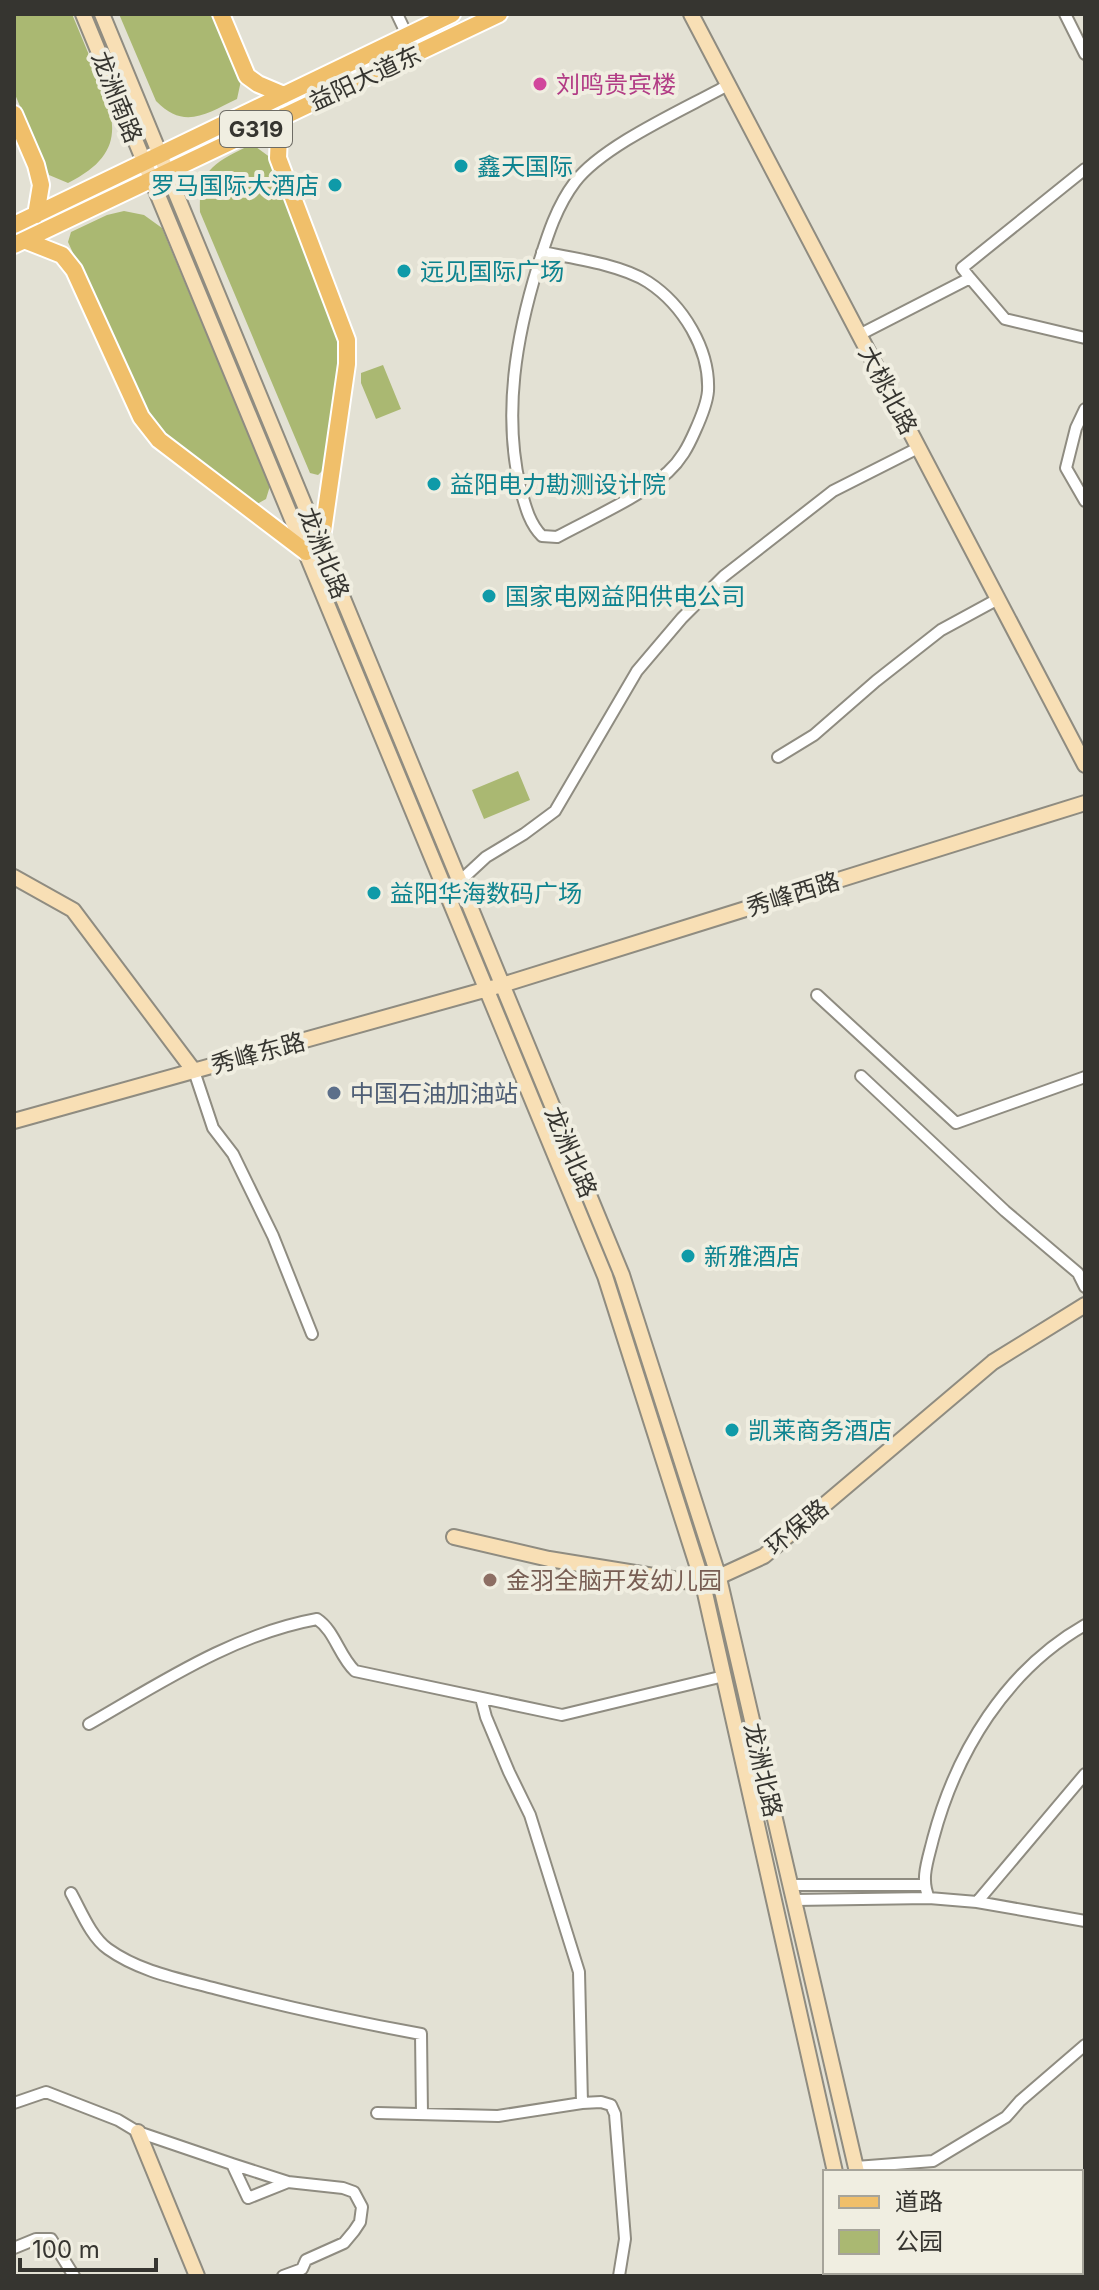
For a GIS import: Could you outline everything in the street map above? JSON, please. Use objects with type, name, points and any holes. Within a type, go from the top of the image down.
[{"type":"main road","name":"龙洲南路","points":[[83,14],[144,163]]},
{"type":"main road","name":"龙洲南路","points":[[102,14],[159,169]]},
{"type":"main road","points":[[221,14],[247,76],[284,95]]},
{"type":"main road","name":"G319","points":[[14,225],[144,163],[159,169],[284,95],[452,14]]},
{"type":"main road","name":"益阳大道东","points":[[19,243],[159,169],[284,116],[499,14]]},
{"type":"main road","name":"大桃北路","points":[[691,14],[1085,765]]},
{"type":"main road","points":[[14,114],[36,165],[41,185],[36,215]]},
{"type":"main road","points":[[19,243],[62,255],[74,270],[141,417],[159,440],[314,548],[347,364],[347,340],[278,158],[284,116]]},
{"type":"main road","name":"龙洲北路","points":[[159,169],[495,987],[622,1275],[719,1578],[857,2170]]},
{"type":"main road","name":"龙洲北路","points":[[314,548],[459,882],[495,987],[605,1276],[703,1584],[835,2170]]},
{"type":"main road","name":"秀峰西路","points":[[495,987],[1085,803]]},
{"type":"main road","points":[[14,877],[73,910],[194,1071]]},
{"type":"main road","name":"秀峰东路","points":[[14,1121],[495,987]]},
{"type":"main road","name":"环保路","points":[[454,1537],[549,1559],[703,1584],[764,1556],[993,1362],[1085,1305]]},
{"type":"main road","points":[[138,2132],[197,2276]]},
{"type":"street","points":[[397,14],[407,35]]},
{"type":"street","points":[[1065,14],[1085,54]]},
{"type":"street","points":[[542,252],[599,263],[648,282],[674,306],[698,337],[707,368],[708,393],[685,453],[668,472],[651,484],[557,537],[542,536],[533,527],[524,502],[515,465],[511,405],[521,321],[542,252],[552,222],[575,181],[616,146],[728,85]]},
{"type":"street","points":[[1085,169],[962,268],[1005,319],[1085,338]]},
{"type":"street","points":[[859,335],[970,278]]},
{"type":"street","points":[[1085,409],[1076,428],[1066,468],[1085,501]]},
{"type":"street","points":[[459,882],[486,857],[555,811],[637,671],[682,618],[724,576],[833,491],[918,448]]},
{"type":"street","points":[[778,757],[814,735],[941,630],[998,599]]},
{"type":"street","points":[[817,995],[956,1123],[1085,1077]]},
{"type":"street","points":[[194,1071],[213,1128],[233,1154],[266,1222],[312,1334]]},
{"type":"street","points":[[861,1076],[1005,1211],[1078,1273],[1085,1287]]},
{"type":"street","points":[[89,1724],[204,1657],[294,1623],[317,1619],[324,1624],[346,1662],[355,1671],[562,1715],[724,1676]]},
{"type":"street","points":[[929,1898],[923,1885],[940,1814],[982,1723],[1008,1687],[1040,1657],[1085,1625]]},
{"type":"street","points":[[481,1698],[509,1772],[530,1815],[579,1972],[582,2103]]},
{"type":"street","points":[[977,1902],[1085,1774]]},
{"type":"street","points":[[792,1892],[923,1885]]},
{"type":"street","points":[[792,1892],[977,1902],[1085,1921]]},
{"type":"street","points":[[71,1893],[89,1927],[105,1947],[145,1968],[315,2015],[421,2034],[422,2114]]},
{"type":"street","points":[[857,2170],[933,2161],[1006,2117],[1085,2045]]},
{"type":"street","points":[[14,2103],[46,2092],[118,2120],[138,2132],[232,2164],[288,2182],[354,2192],[362,2207],[360,2222],[344,2243],[306,2260],[303,2273],[283,2276]]},
{"type":"street","points":[[377,2113],[498,2116],[582,2103],[611,2105],[615,2114],[625,2239],[619,2276]]},
{"type":"street","points":[[232,2164],[248,2198],[288,2182]]},
{"type":"street","points":[[14,2248],[36,2239],[51,2239],[74,2276]]},
{"type":"green space","points":[[14,14],[72,14],[106,96],[112,127],[106,152],[98,163],[68,183],[49,175],[14,92]]},
{"type":"green space","points":[[119,14],[215,14],[242,76],[237,99],[195,116],[176,115],[166,110],[156,101]]},
{"type":"green space","points":[[252,144],[271,158],[342,342],[342,369],[323,470],[318,475],[310,473],[200,212],[202,185],[211,169]]},
{"type":"green space","points":[[124,211],[144,215],[162,228],[270,486],[266,499],[257,504],[160,436],[147,417],[68,242],[71,232],[107,215]]},
{"type":"green space","points":[[383,365],[401,409],[376,419],[361,383],[361,373]]},
{"type":"green space","points":[[518,771],[530,800],[484,819],[472,790]]},
{"type":"place","name":"刘鸣贵宾楼","points":[[540,84]]},
{"type":"place","name":"鑫天国际","points":[[461,166]]},
{"type":"place","name":"罗马国际大酒店","points":[[335,185]]},
{"type":"place","name":"远见国际广场","points":[[404,271]]},
{"type":"place","name":"益阳电力勘测设计院","points":[[434,484]]},
{"type":"place","name":"国家电网益阳供电公司","points":[[489,596]]},
{"type":"place","name":"益阳华海数码广场","points":[[374,893]]},
{"type":"place","name":"中国石油加油站","points":[[334,1093]]},
{"type":"place","name":"新雅酒店","points":[[688,1256]]},
{"type":"place","name":"凯莱商务酒店","points":[[732,1430]]},
{"type":"place","name":"金羽全脑开发幼儿园","points":[[490,1580]]}]
